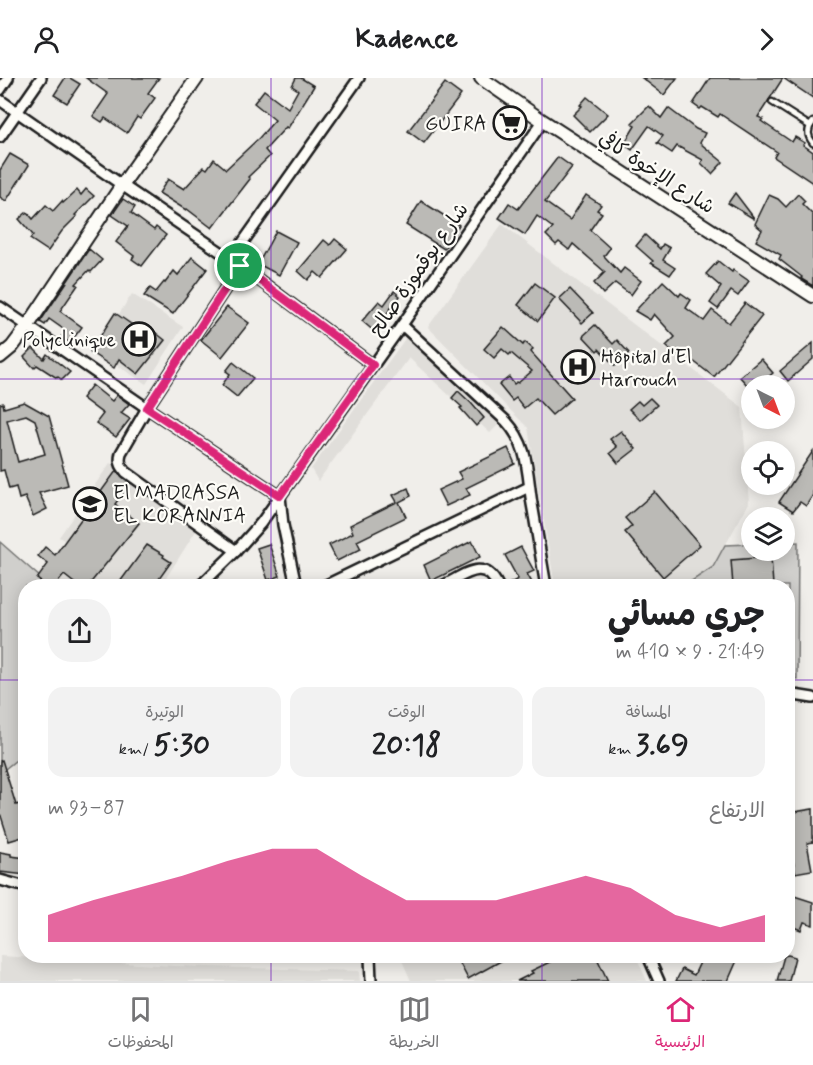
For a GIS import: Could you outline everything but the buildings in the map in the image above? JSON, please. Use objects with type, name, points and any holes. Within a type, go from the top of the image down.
[{"type":"main road","points":[[0,357],[12,347],[27,327],[197,78]]},
{"type":"main road","name":"شارع الإخوة كافي","points":[[481,78],[543,121],[813,296]]},
{"type":"street","points":[[0,90],[8,78]]},
{"type":"street","points":[[0,137],[41,78]]},
{"type":"street","points":[[231,259],[359,78]]},
{"type":"street","points":[[0,100],[231,259],[373,365]]},
{"type":"street","name":"شارع بوقموزة صالح","points":[[207,579],[261,523],[543,121]]},
{"type":"street","points":[[236,551],[126,472],[120,460],[121,453],[147,408],[240,266]]},
{"type":"street","points":[[0,307],[280,496],[283,525],[295,579]]},
{"type":"street","points":[[402,325],[513,429],[520,441],[528,468],[529,487],[545,579]]},
{"type":"street","points":[[338,579],[529,487]]},
{"type":"street","points":[[457,579],[479,570],[485,570],[494,579]]},
{"type":"street","points":[[795,695],[813,698]]},
{"type":"street","points":[[0,880],[18,885]]},
{"type":"street","points":[[370,963],[371,981]]},
{"type":"street","points":[[651,963],[659,981]]},
{"type":"lane","points":[[772,102],[811,124],[809,135],[813,142]]},
{"type":"shaded area","name":"Hôpital d'El Harrouch","points":[[502,224],[741,406],[741,429],[744,429],[744,441],[741,441],[741,495],[748,495],[749,503],[747,507],[741,507],[741,517],[713,567],[695,579],[554,579],[528,428],[428,327]]},
{"type":"shaded area","name":"Polyclinique","points":[[132,294],[183,327],[146,384],[95,351]]},
{"type":"shaded area","points":[[407,336],[501,422],[490,433],[409,358],[318,481],[311,469]]},
{"type":"shaded area","points":[[110,463],[199,526],[165,579],[45,579],[70,544],[59,537]]},
{"type":"shaded area","points":[[0,542],[42,579],[18,579],[18,760],[0,773]]},
{"type":"shaded area","points":[[795,542],[798,542],[797,679],[795,679],[795,579],[695,579],[713,567],[725,545],[741,544],[741,561],[795,561]]},
{"type":"shaded area","points":[[0,956],[18,957],[18,963],[122,963],[359,971],[360,981],[0,981]]},
{"type":"shaded area","points":[[403,963],[639,963],[647,981],[411,981]]},
{"type":"place","name":"GUIRA","points":[[510,123]]},
{"type":"place","name":"Polyclinique","points":[[139,339]]},
{"type":"place","name":"Hôpital d'El Harrouch","points":[[578,367]]},
{"type":"place","name":"El MADRASSA EL KORANNIA","points":[[90,504]]},
{"type":"route","points":[[240,266],[373,365],[280,496],[147,408],[240,266]]}]
